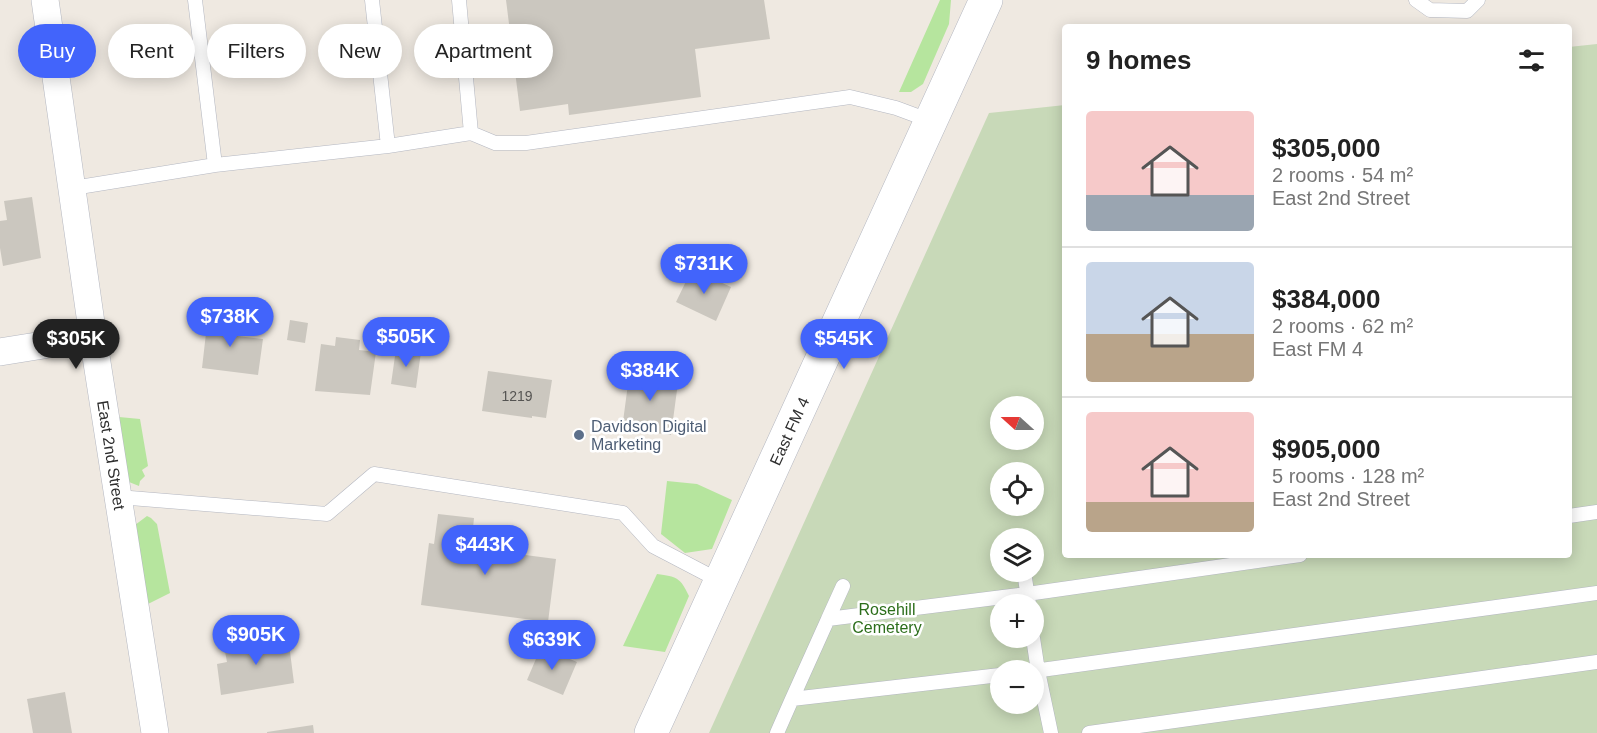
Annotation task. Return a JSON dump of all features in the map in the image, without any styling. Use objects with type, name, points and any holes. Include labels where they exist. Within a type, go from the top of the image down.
[{"type":"main road","name":"East FM 4","points":[[651,733],[986,0]]},
{"type":"street","name":"East 2nd Street","points":[[45,0],[93,337],[155,733]]},
{"type":"street","points":[[0,352],[93,337]]},
{"type":"lane","points":[[195,0],[215,165]]},
{"type":"lane","points":[[372,0],[388,146]]},
{"type":"lane","points":[[459,0],[471,133]]},
{"type":"lane","points":[[1416,0],[1430,10],[1467,11],[1478,0]]},
{"type":"lane","points":[[73,188],[215,165],[388,146],[471,133],[495,143],[526,143],[850,98],[896,108],[931,122]]},
{"type":"lane","points":[[118,497],[327,514],[374,474],[623,513],[653,546],[720,581]]},
{"type":"lane","points":[[1572,516],[1597,512]]},
{"type":"lane","points":[[1044,596],[1281,558]]},
{"type":"lane","points":[[777,733],[843,586]]},
{"type":"lane","points":[[1044,670],[1597,593]]},
{"type":"lane","points":[[828,619],[990,603]]},
{"type":"lane","points":[[1089,733],[1597,662]]},
{"type":"lane","points":[[792,699],[990,676]]},
{"type":"lane","points":[[1044,704],[1051,733]]},
{"type":"green space","points":[[940,0],[951,0],[949,24],[923,84],[911,92],[899,92]]},
{"type":"green space","name":"Rosehill Cemetery","points":[[1597,44],[1597,733],[709,733],[989,113],[1062,105],[1062,558],[1572,558],[1572,47]]},
{"type":"green space","points":[[119,417],[140,419],[148,466],[142,470],[145,476],[139,486],[129,482]]},
{"type":"green space","points":[[667,481],[697,484],[732,500],[712,549],[685,553],[661,534]]},
{"type":"green space","points":[[147,516],[157,524],[170,593],[148,604],[135,525]]},
{"type":"green space","points":[[657,574],[677,579],[689,596],[665,652],[623,646]]},
{"type":"building","points":[[506,0],[764,0],[770,39],[695,49],[701,97],[569,115],[568,104],[520,111],[516,78],[553,78],[553,24],[509,24]]},
{"type":"building","points":[[32,197],[41,258],[3,266],[0,221],[7,220],[4,201]]},
{"type":"building","points":[[692,269],[731,287],[716,321],[676,302]]},
{"type":"building","points":[[208,316],[239,320],[237,336],[263,339],[258,375],[202,368]]},
{"type":"building","points":[[290,320],[308,323],[305,343],[287,340]]},
{"type":"building","points":[[336,337],[360,340],[359,350],[376,352],[370,395],[315,391],[321,344],[335,346]]},
{"type":"building","points":[[396,349],[421,352],[416,388],[391,384]]},
{"type":"building","points":[[630,369],[679,375],[671,435],[622,429]]},
{"type":"building","points":[[488,371],[552,380],[546,418],[482,411]]},
{"type":"building","points":[[438,514],[474,518],[471,548],[556,559],[548,622],[421,605],[429,543],[434,544]]},
{"type":"building","points":[[288,636],[294,683],[221,695],[217,664],[227,662],[224,646]]},
{"type":"building","points":[[541,647],[577,662],[563,695],[527,680]]},
{"type":"building","points":[[65,692],[72,733],[33,733],[27,699]]},
{"type":"building","points":[[313,725],[314,733],[267,733],[267,732]]},
{"type":"place","name":"Davidson Digital Marketing","points":[[579,435]]}]
